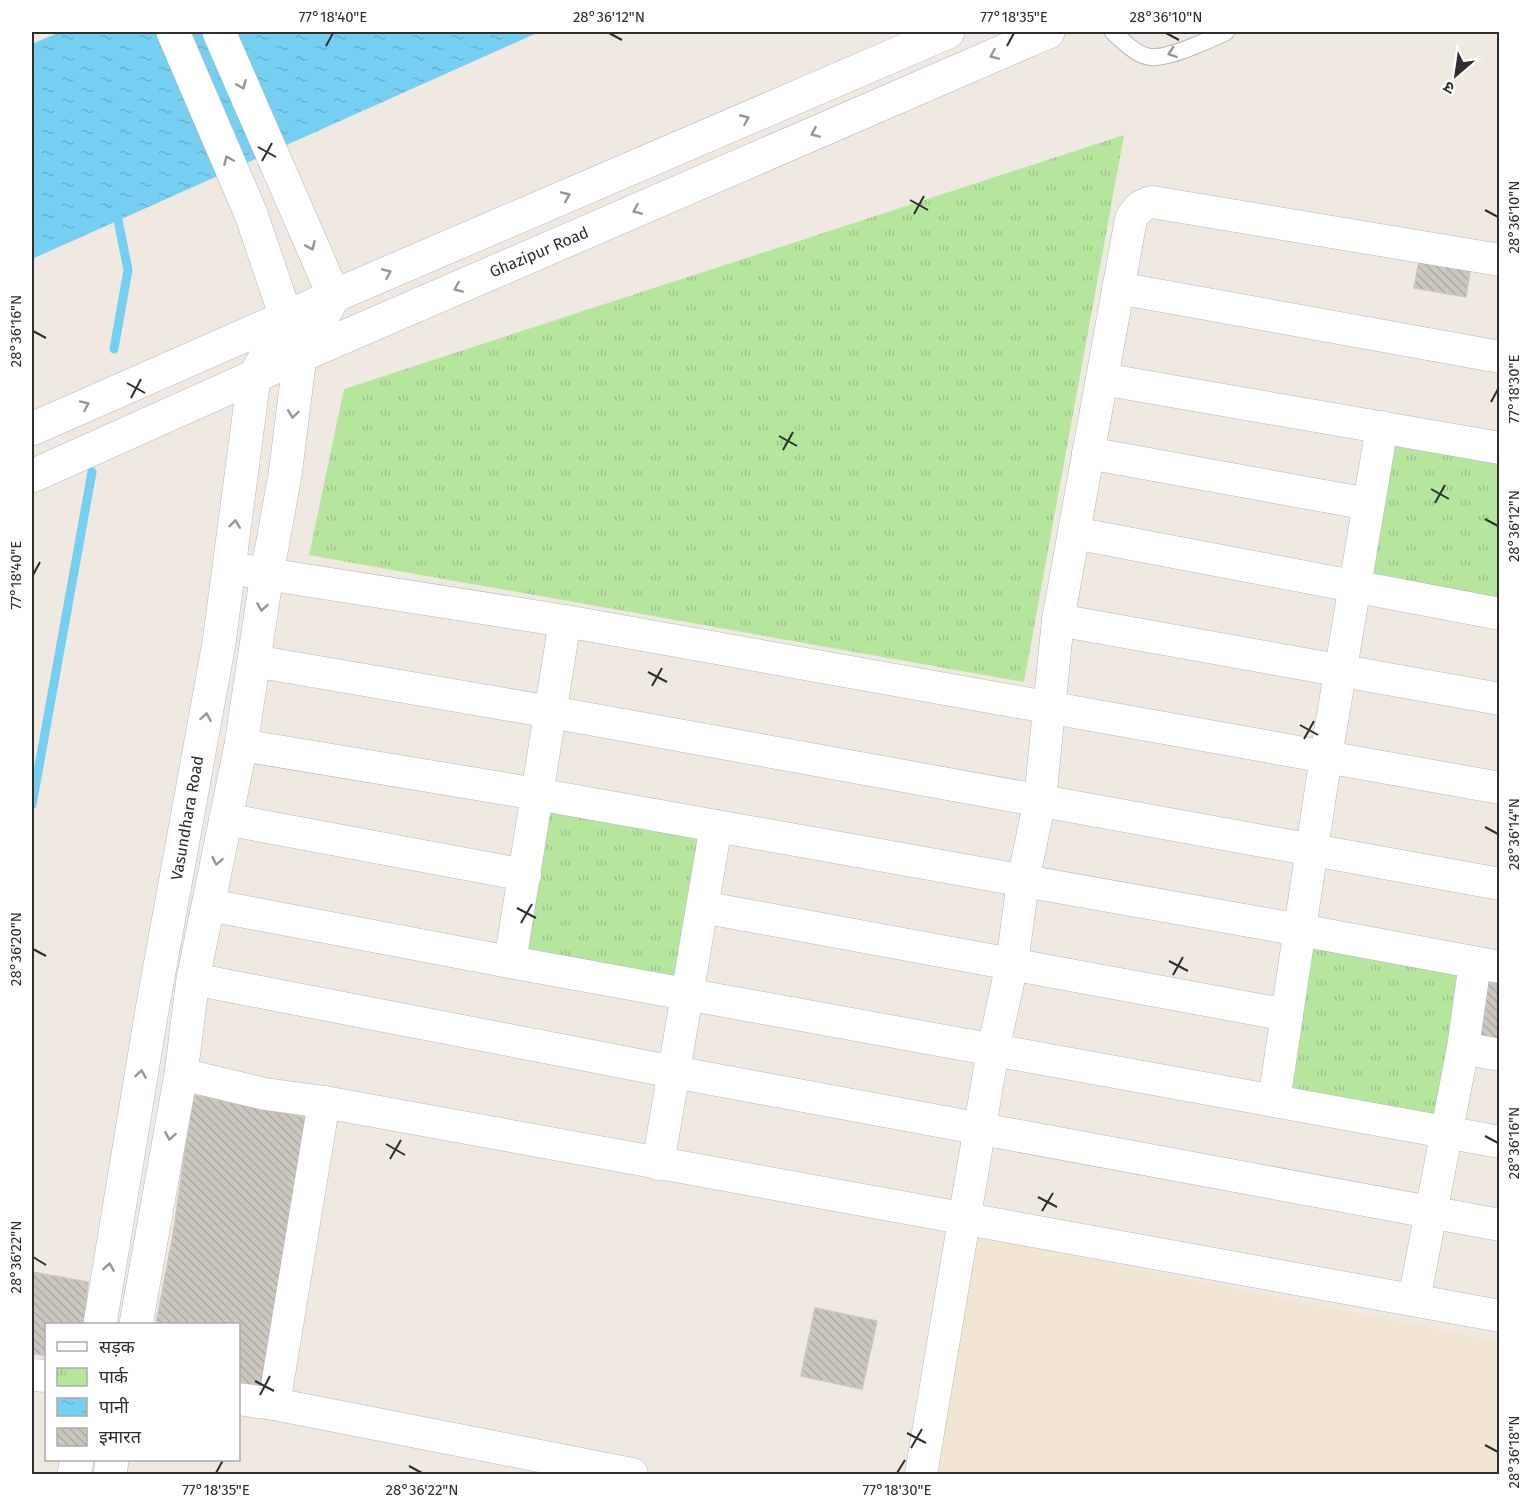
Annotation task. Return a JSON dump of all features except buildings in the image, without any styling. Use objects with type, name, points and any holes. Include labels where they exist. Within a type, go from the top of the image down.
[{"type":"street","points":[[173,32],[251,214],[286,317]]},
{"type":"street","points":[[219,32],[334,296]]},
{"type":"street","points":[[32,429],[334,296],[948,32]]},
{"type":"street","name":"Ghazipur Road","points":[[32,476],[300,356],[1048,32]]},
{"type":"street","points":[[921,1474],[993,1050],[1012,964],[1023,881],[1040,800],[1058,620],[1131,219],[1143,204],[1152,202],[1500,260]]},
{"type":"street","points":[[1118,288],[1500,357]]},
{"type":"street","points":[[136,1323],[181,1074],[193,979],[241,745],[267,573],[285,475],[300,356],[334,296]]},
{"type":"street","name":"Vasundhara Road","points":[[99,1323],[152,1010],[219,643],[254,378],[286,317]]},
{"type":"street","points":[[1101,379],[1500,448]]},
{"type":"street","points":[[1274,1101],[1326,756],[1382,427]]},
{"type":"street","points":[[1088,453],[1368,504]]},
{"type":"street","points":[[1074,533],[1500,614]]},
{"type":"street","points":[[229,568],[565,621],[1500,788]]},
{"type":"street","points":[[1058,620],[1500,699]]},
{"type":"street","points":[[510,962],[565,621]]},
{"type":"street","points":[[254,661],[550,712],[1500,884]]},
{"type":"street","points":[[241,745],[537,794],[1487,965],[1463,1048],[1414,1300]]},
{"type":"street","points":[[225,819],[525,874]]},
{"type":"street","points":[[658,1164],[716,826]]},
{"type":"street","points":[[209,905],[1500,1142]]},
{"type":"street","points":[[702,907],[1287,1015]]},
{"type":"street","points":[[193,979],[674,1072],[1500,1225]]},
{"type":"street","points":[[1463,1048],[1500,1055]]},
{"type":"street","points":[[181,1074],[265,1094],[324,1102],[1500,1316]]},
{"type":"street","points":[[274,1404],[324,1102]]},
{"type":"street","points":[[240,1399],[274,1404],[612,1473]]},
{"type":"lane","points":[[1113,32],[1127,45],[1149,58],[1166,56],[1226,32]]},
{"type":"shaded area","points":[[976,1236],[1499,1342],[1499,1474],[928,1474]]},
{"type":"green space","points":[[1124,135],[1024,682],[309,555],[344,389]]},
{"type":"green space","points":[[1386,432],[1499,454],[1499,609],[1360,584]]},
{"type":"green space","points":[[540,801],[711,834],[683,983],[514,952]]},
{"type":"green space","points":[[1302,944],[1473,976],[1445,1126],[1276,1095]]},
{"type":"water","points":[[60,32],[539,32],[32,259],[32,44]]},
{"type":"waterway","points":[[114,349],[128,270],[116,210]]},
{"type":"waterway","points":[[32,805],[92,472]]}]
